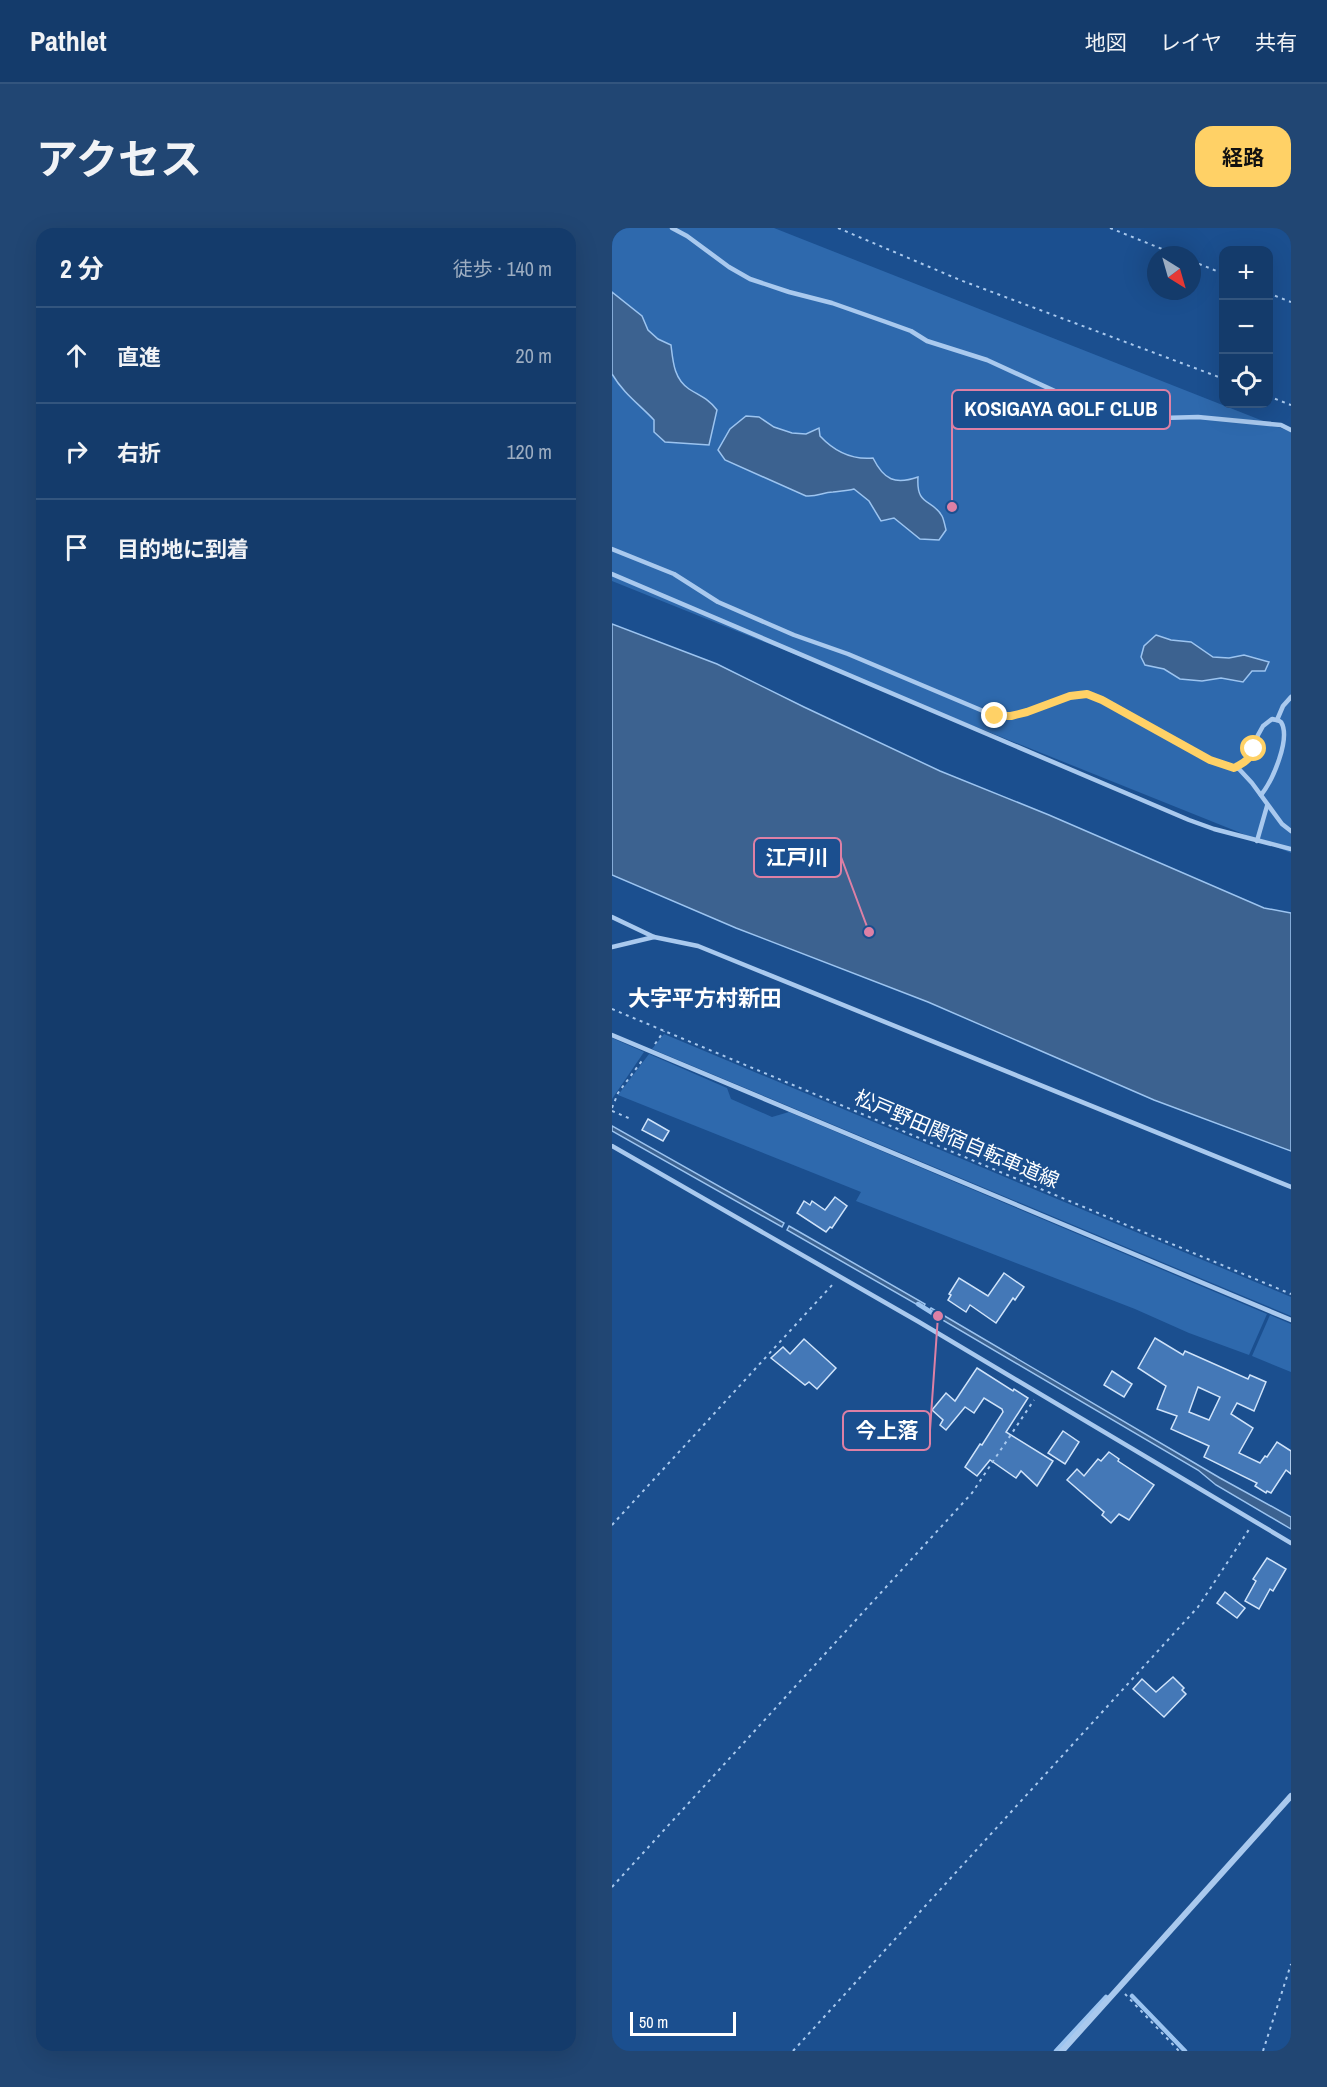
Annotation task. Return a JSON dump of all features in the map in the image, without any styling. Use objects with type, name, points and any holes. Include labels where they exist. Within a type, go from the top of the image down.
[{"type":"street","points":[[1062,2051],[1291,1796]]},
{"type":"lane","points":[[672,228],[750,279],[832,303],[911,331],[927,341],[987,360],[1081,403],[1126,419],[1198,417],[1281,425],[1291,430]]},
{"type":"lane","points":[[612,549],[674,574],[718,602],[783,631],[848,654],[995,716],[1011,716],[1070,696],[1087,694],[1102,700],[1210,760],[1239,769],[1281,824],[1291,831]]},
{"type":"lane","points":[[612,574],[1189,820],[1291,849]]},
{"type":"lane","points":[[1277,720],[1283,706],[1291,697]]},
{"type":"lane","points":[[1234,768],[1251,757],[1263,726],[1272,719],[1281,722],[1289,732],[1289,751],[1274,779],[1261,795]]},
{"type":"lane","points":[[1257,841],[1268,806]]},
{"type":"lane","points":[[612,917],[654,937],[698,946],[1291,1187]]},
{"type":"lane","points":[[612,947],[654,937]]},
{"type":"lane","points":[[612,1035],[1291,1320]]},
{"type":"lane","points":[[612,1146],[1039,1392],[1291,1543]]},
{"type":"path","points":[[838,228],[960,280],[1219,377]]},
{"type":"path","points":[[1110,228],[1155,246]]},
{"type":"path","points":[[1201,265],[1219,272]]},
{"type":"path","points":[[1273,295],[1291,302]]},
{"type":"path","points":[[1273,398],[1291,405]]},
{"type":"path","name":"松戸野田関宿自転車道線","points":[[612,1010],[1291,1294]]},
{"type":"path","points":[[631,1119],[612,1109],[618,1092],[664,1031]]},
{"type":"path","points":[[612,1526],[839,1277]]},
{"type":"path","points":[[612,1887],[972,1493],[1039,1392]]},
{"type":"path","points":[[793,2051],[1198,1608],[1255,1521]]},
{"type":"path","points":[[1263,2051],[1291,1964]]},
{"type":"path","points":[[1120,1989],[1179,2051]]},
{"type":"shaded area","points":[[612,228],[774,228],[1219,404],[1219,408],[1230,408],[1291,432],[1291,853],[612,581]]},
{"type":"shaded area","points":[[612,292],[642,316],[648,330],[658,339],[671,345],[675,370],[680,380],[689,389],[708,400],[717,410],[709,445],[665,442],[654,432],[654,420],[616,381],[612,374]]},
{"type":"shaded area","points":[[746,416],[759,417],[774,427],[792,433],[806,434],[819,428],[820,436],[831,446],[858,458],[873,458],[881,471],[891,479],[903,480],[918,477],[918,487],[922,498],[938,510],[946,530],[939,540],[920,539],[894,518],[881,521],[869,501],[854,489],[806,496],[725,460],[718,450],[730,429]]},
{"type":"shaded area","points":[[612,624],[717,664],[940,771],[1049,815],[1264,908],[1291,913],[1291,1151],[1154,1100],[928,1002],[736,928],[612,875]]},
{"type":"shaded area","points":[[1156,635],[1171,640],[1191,642],[1213,657],[1229,658],[1244,655],[1269,662],[1265,671],[1252,671],[1243,682],[1221,678],[1202,681],[1180,679],[1164,669],[1145,665],[1141,657],[1144,646]]},
{"type":"shaded area","points":[[664,1034],[1291,1297],[1291,1316],[652,1049]]},
{"type":"shaded area","points":[[612,1038],[644,1052],[612,1099]]},
{"type":"shaded area","points":[[649,1054],[727,1088],[731,1099],[772,1117],[789,1112],[1267,1314],[1249,1355],[856,1201],[861,1192],[618,1095]]},
{"type":"shaded area","points":[[612,1126],[784,1223],[782,1227],[612,1131]]},
{"type":"shaded area","points":[[789,1226],[925,1304],[923,1308],[787,1230]]},
{"type":"shaded area","points":[[931,1308],[1220,1478],[1291,1517],[1291,1529],[1216,1485],[1198,1470],[929,1312]]},
{"type":"shaded area","points":[[1270,1315],[1291,1324],[1291,1372],[1252,1356]]},
{"type":"building","points":[[648,1119],[669,1131],[663,1141],[642,1130]]},
{"type":"building","points":[[835,1197],[847,1206],[832,1228],[830,1227],[826,1232],[797,1213],[804,1201],[810,1205],[812,1201],[825,1210]]},
{"type":"building","points":[[1004,1273],[1024,1287],[1015,1300],[1013,1298],[996,1323],[970,1305],[966,1312],[948,1300],[959,1278],[988,1296]]},
{"type":"building","points":[[1155,1338],[1183,1355],[1185,1351],[1248,1379],[1250,1375],[1266,1382],[1254,1411],[1237,1403],[1231,1414],[1253,1428],[1239,1453],[1260,1463],[1277,1442],[1291,1451],[1291,1474],[1286,1470],[1271,1493],[1267,1491],[1266,1493],[1255,1486],[1257,1483],[1204,1457],[1209,1446],[1171,1429],[1177,1416],[1157,1409],[1166,1386],[1138,1368]],"holes":[[[1198,1387],[1220,1397],[1209,1420],[1189,1412]]]},
{"type":"building","points":[[804,1339],[836,1368],[817,1389],[809,1382],[805,1385],[771,1358],[783,1347],[790,1354]]},
{"type":"building","points":[[977,1368],[1028,1398],[1006,1432],[1053,1461],[1037,1486],[1021,1471],[1016,1478],[990,1460],[977,1476],[965,1467],[980,1444],[982,1445],[1003,1412],[1002,1409],[984,1398],[974,1413],[965,1407],[946,1430],[940,1425],[943,1420],[932,1410],[946,1393],[955,1401]]},
{"type":"building","points":[[1112,1371],[1132,1384],[1124,1397],[1104,1385]]},
{"type":"building","points":[[1063,1431],[1079,1442],[1065,1464],[1048,1453]]},
{"type":"building","points":[[1109,1452],[1119,1459],[1118,1461],[1154,1485],[1129,1520],[1119,1514],[1111,1523],[1102,1515],[1104,1512],[1067,1480],[1077,1469],[1084,1476],[1098,1459],[1101,1461]]},
{"type":"building","points":[[1267,1558],[1286,1569],[1273,1591],[1270,1589],[1259,1609],[1245,1601],[1256,1581],[1253,1579]]},
{"type":"building","points":[[1225,1592],[1245,1608],[1237,1618],[1217,1603]]},
{"type":"building","points":[[1173,1677],[1184,1688],[1182,1690],[1186,1694],[1164,1717],[1133,1689],[1142,1679],[1156,1692]]},
{"type":"waterway","points":[[918,1304],[934,1314]]},
{"type":"waterway","points":[[1132,1996],[1185,2051]]},
{"type":"waterway","points":[[1056,2051],[1106,1997]]},
{"type":"place","name":"KOSIGAYA GOLF CLUB","points":[[952,507]]},
{"type":"place","name":"江戸川","points":[[869,932]]},
{"type":"place","name":"今上落","points":[[938,1316]]},
{"type":"district","name":"大字平方村新田","points":[[705,998]]},
{"type":"route","points":[[995,716],[1011,716],[1070,696],[1087,694],[1225,766],[1234,768],[1241,764],[1251,757],[1254,749]]}]
